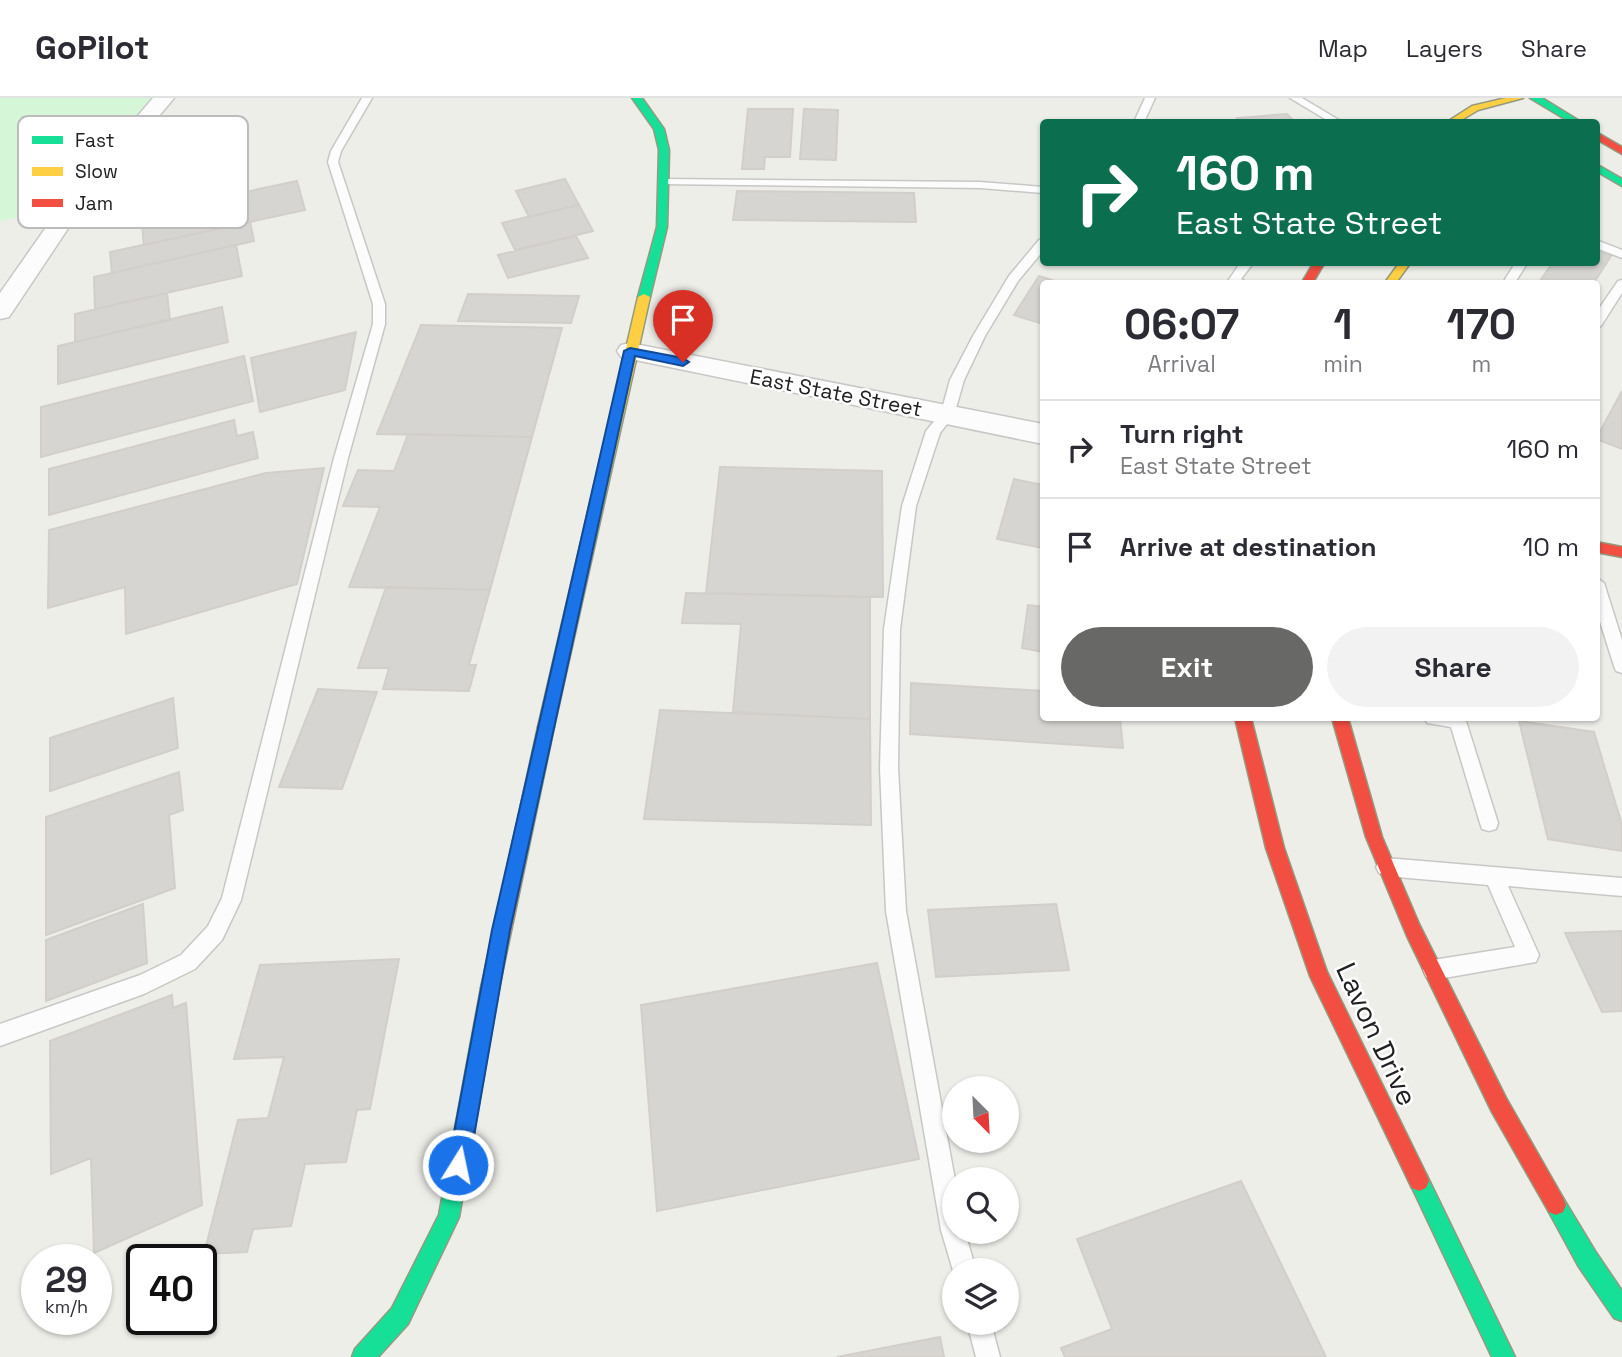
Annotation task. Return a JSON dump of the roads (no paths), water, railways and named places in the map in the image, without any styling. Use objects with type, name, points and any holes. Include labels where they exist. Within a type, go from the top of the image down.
[{"type":"street","points":[[149,116],[164,98]]},
{"type":"street","points":[[363,1357],[400,1316],[449,1217],[501,930],[630,351],[662,227],[664,150],[659,129],[637,98]]},
{"type":"street","points":[[1485,100],[1510,116]]},
{"type":"street","points":[[1455,119],[1485,100],[1528,101],[1569,119]]},
{"type":"street","points":[[1600,137],[1622,151]]},
{"type":"street","points":[[1600,169],[1622,183]]},
{"type":"street","points":[[1600,183],[1622,191]]},
{"type":"street","points":[[0,311],[57,228]]},
{"type":"street","points":[[1392,280],[1403,266]]},
{"type":"street","name":"East State Street","points":[[630,351],[1040,433]]},
{"type":"street","points":[[1600,548],[1622,552]]},
{"type":"street","name":"Lavon Drive","points":[[1244,721],[1275,848],[1319,976],[1504,1357]]},
{"type":"street","points":[[1341,721],[1374,837],[1433,970],[1499,1105],[1587,1259],[1622,1310]]},
{"type":"lane","points":[[0,1035],[144,984],[188,962],[215,933],[231,900],[341,458],[379,324],[379,304],[333,162],[336,151],[367,98]]},
{"type":"lane","points":[[1140,119],[1150,98]]},
{"type":"lane","points":[[1295,98],[1333,119]]},
{"type":"lane","points":[[664,182],[980,185],[1040,190]]},
{"type":"lane","points":[[1600,246],[1622,254]]},
{"type":"lane","points":[[961,1258],[953,1230],[896,911],[889,768],[892,629],[909,506],[933,431],[947,415],[957,380],[979,336],[1013,279],[1040,247]]},
{"type":"lane","points":[[1600,317],[1622,284]]},
{"type":"lane","points":[[1600,596],[1622,666]]},
{"type":"lane","points":[[1458,721],[1489,823]]},
{"type":"lane","points":[[1386,867],[1622,887]]},
{"type":"lane","points":[[1433,970],[1529,955],[1493,875]]},
{"type":"lane","points":[[982,1335],[988,1357]]}]
